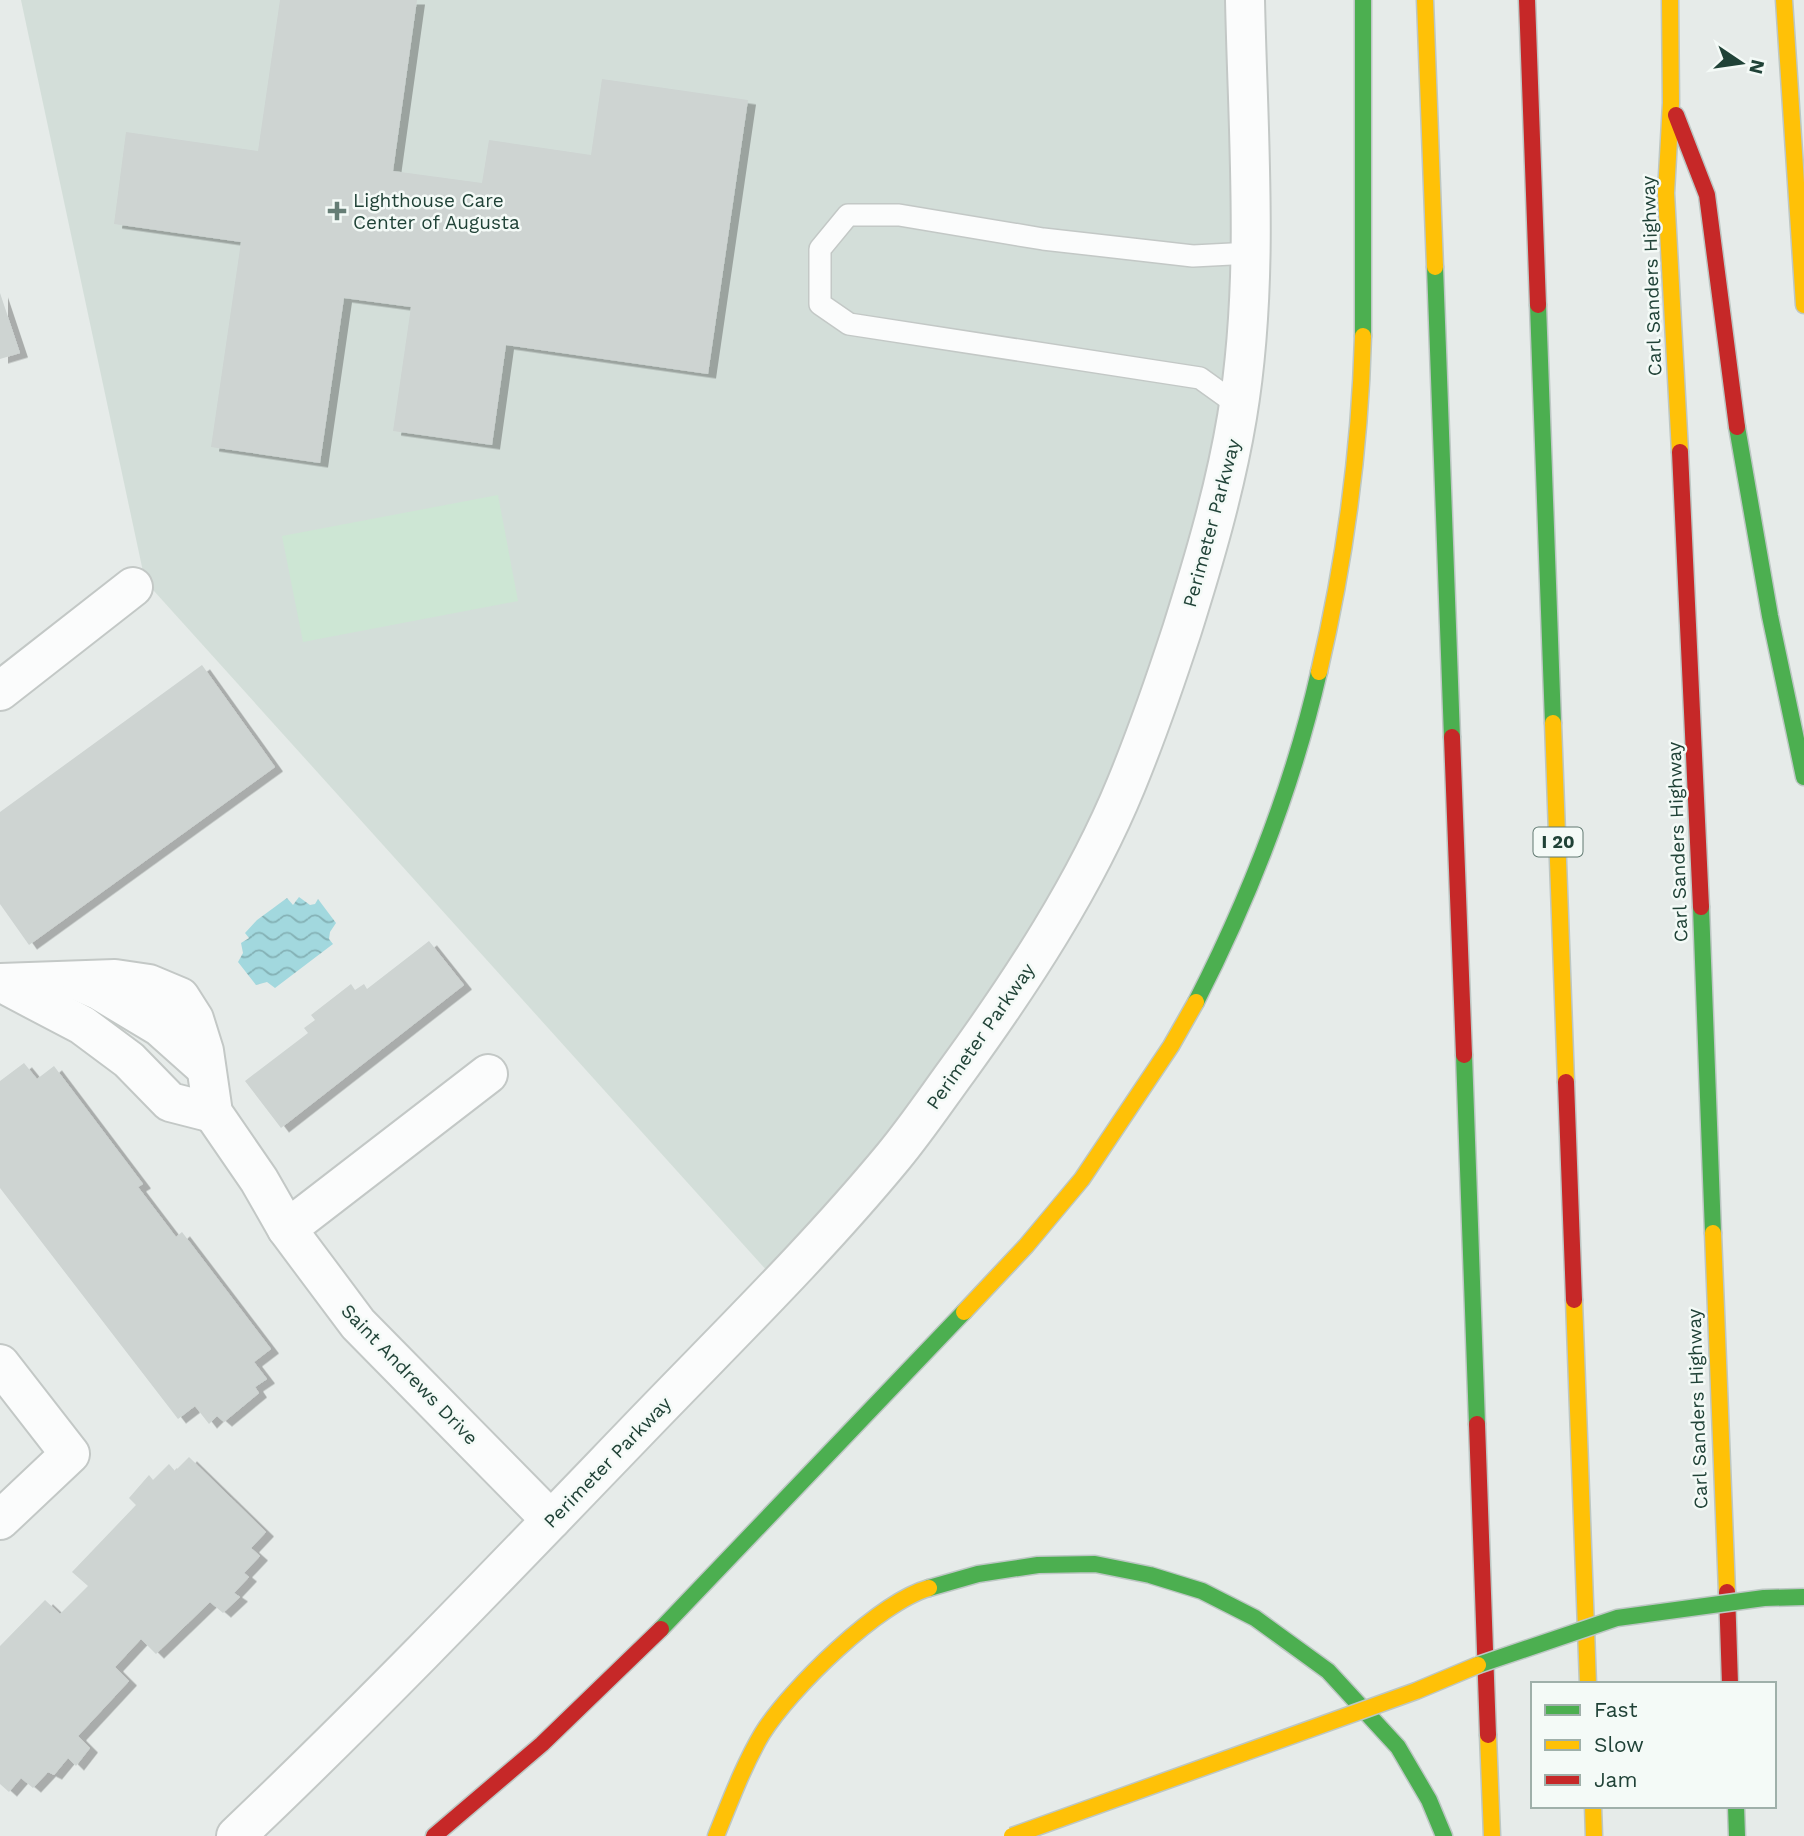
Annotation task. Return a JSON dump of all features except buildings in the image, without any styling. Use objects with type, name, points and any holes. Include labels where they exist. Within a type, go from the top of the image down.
[{"type":"highway","points":[[434,1836],[542,1746],[664,1628],[1022,1251],[1081,1180],[1183,1027],[1230,931],[1272,827],[1301,739],[1325,648],[1342,558],[1354,471],[1359,407],[1363,266],[1363,0]]},
{"type":"highway","points":[[1425,0],[1492,1836]]},
{"type":"highway","name":"I 20","points":[[1527,0],[1588,1682]]},
{"type":"highway","name":"Carl Sanders Highway","points":[[1670,0],[1671,103],[1666,193],[1696,766],[1730,1682]]},
{"type":"highway","points":[[1784,0],[1804,305]]},
{"type":"highway","points":[[1671,103],[1707,195],[1738,431],[1770,616],[1804,778]]},
{"type":"highway","points":[[716,1836],[736,1787],[764,1733],[789,1700],[826,1660],[867,1623],[918,1591],[978,1574],[1038,1564],[1095,1564],[1150,1575],[1202,1591],[1255,1618],[1328,1671],[1398,1747],[1429,1800],[1444,1836]]},
{"type":"highway","points":[[1012,1836],[1416,1691],[1492,1659],[1617,1618],[1764,1598],[1804,1597]]},
{"type":"highway","points":[[1592,1808],[1594,1836]]},
{"type":"highway","points":[[1736,1808],[1737,1836]]},
{"type":"street","name":"Perimeter Parkway","points":[[236,1836],[303,1772],[551,1520],[814,1247],[895,1155],[999,1013],[1043,944],[1082,874],[1125,788],[1159,699],[1217,512],[1239,406],[1247,350],[1251,253],[1245,0]]},
{"type":"street","points":[[0,691],[133,587]]},
{"type":"street","name":"Saint Andrews Drive","points":[[1,983],[115,979],[132,995],[149,984],[180,997],[194,1019],[214,1113],[259,1180],[288,1230],[358,1324],[551,1520]]},
{"type":"street","name":"Saint Andrews Drive","points":[[1,983],[82,1025],[129,1060],[170,1102],[214,1113]]},
{"type":"street","points":[[97,1037],[132,995]]},
{"type":"street","points":[[288,1230],[488,1074]]},
{"type":"street","points":[[0,1364],[70,1454],[0,1520]]},
{"type":"lane","points":[[1239,406],[1200,378],[849,324],[820,304],[820,249],[848,215],[899,215],[1043,239],[1193,256],[1251,253]]},
{"type":"shaded area","points":[[21,0],[1243,0],[1251,253],[1217,512],[1082,874],[778,1283],[145,581]]},
{"type":"green space","points":[[498,495],[518,601],[303,642],[282,536]]},
{"type":"water","points":[[299,897],[310,905],[315,904],[318,899],[336,923],[329,939],[333,944],[275,988],[267,982],[256,985],[238,962],[243,953],[241,943],[249,938],[245,933],[257,920],[287,898],[293,905]]},
{"type":"traffic: fast","points":[[1363,0],[1363,336]]},
{"type":"traffic: fast","points":[[1435,267],[1452,737]]},
{"type":"traffic: fast","points":[[1538,305],[1553,723]]},
{"type":"traffic: fast","points":[[1737,427],[1770,616],[1804,777]]},
{"type":"traffic: fast","points":[[1196,1002],[1234,923],[1268,841],[1296,757],[1319,672]]},
{"type":"traffic: fast","points":[[1701,907],[1713,1233]]},
{"type":"traffic: fast","points":[[1464,1055],[1477,1424]]},
{"type":"traffic: fast","points":[[661,1629],[964,1312]]},
{"type":"traffic: fast","points":[[929,1588],[978,1574],[1038,1565],[1095,1564],[1150,1575],[1202,1591],[1255,1618],[1328,1671],[1398,1747],[1429,1800],[1444,1836]]},
{"type":"traffic: fast","points":[[1478,1665],[1617,1618],[1764,1598],[1804,1597]]},
{"type":"traffic: fast","points":[[1736,1808],[1737,1836]]},
{"type":"traffic: slow","points":[[1425,0],[1435,267]]},
{"type":"traffic: slow","points":[[1670,0],[1671,103],[1666,193],[1680,452]]},
{"type":"traffic: slow","points":[[1784,0],[1804,305]]},
{"type":"traffic: slow","points":[[1319,672],[1350,505],[1359,421],[1363,336]]},
{"type":"traffic: slow","points":[[1553,723],[1566,1082]]},
{"type":"traffic: slow","points":[[964,1312],[1026,1246],[1082,1179],[1171,1046],[1196,1002]]},
{"type":"traffic: slow","points":[[1713,1233],[1727,1592]]},
{"type":"traffic: slow","points":[[1574,1300],[1588,1682]]},
{"type":"traffic: slow","points":[[716,1836],[755,1746],[775,1715],[793,1694],[837,1649],[862,1628],[909,1596],[929,1588]]},
{"type":"traffic: slow","points":[[1012,1836],[1416,1691],[1478,1665]]},
{"type":"traffic: slow","points":[[1488,1735],[1492,1836]]},
{"type":"traffic: slow","points":[[1593,1808],[1594,1836]]},
{"type":"traffic: jam","points":[[1527,0],[1538,305]]},
{"type":"traffic: jam","points":[[1676,115],[1707,195],[1737,427]]},
{"type":"traffic: jam","points":[[1680,452],[1701,907]]},
{"type":"traffic: jam","points":[[1452,737],[1464,1055]]},
{"type":"traffic: jam","points":[[1566,1082],[1574,1300]]},
{"type":"traffic: jam","points":[[1477,1424],[1488,1735]]},
{"type":"traffic: jam","points":[[1727,1592],[1730,1682]]},
{"type":"traffic: jam","points":[[434,1836],[542,1744],[661,1629]]},
{"type":"place","name":"Lighthouse Care Center of Augusta","points":[[337,211]]}]
